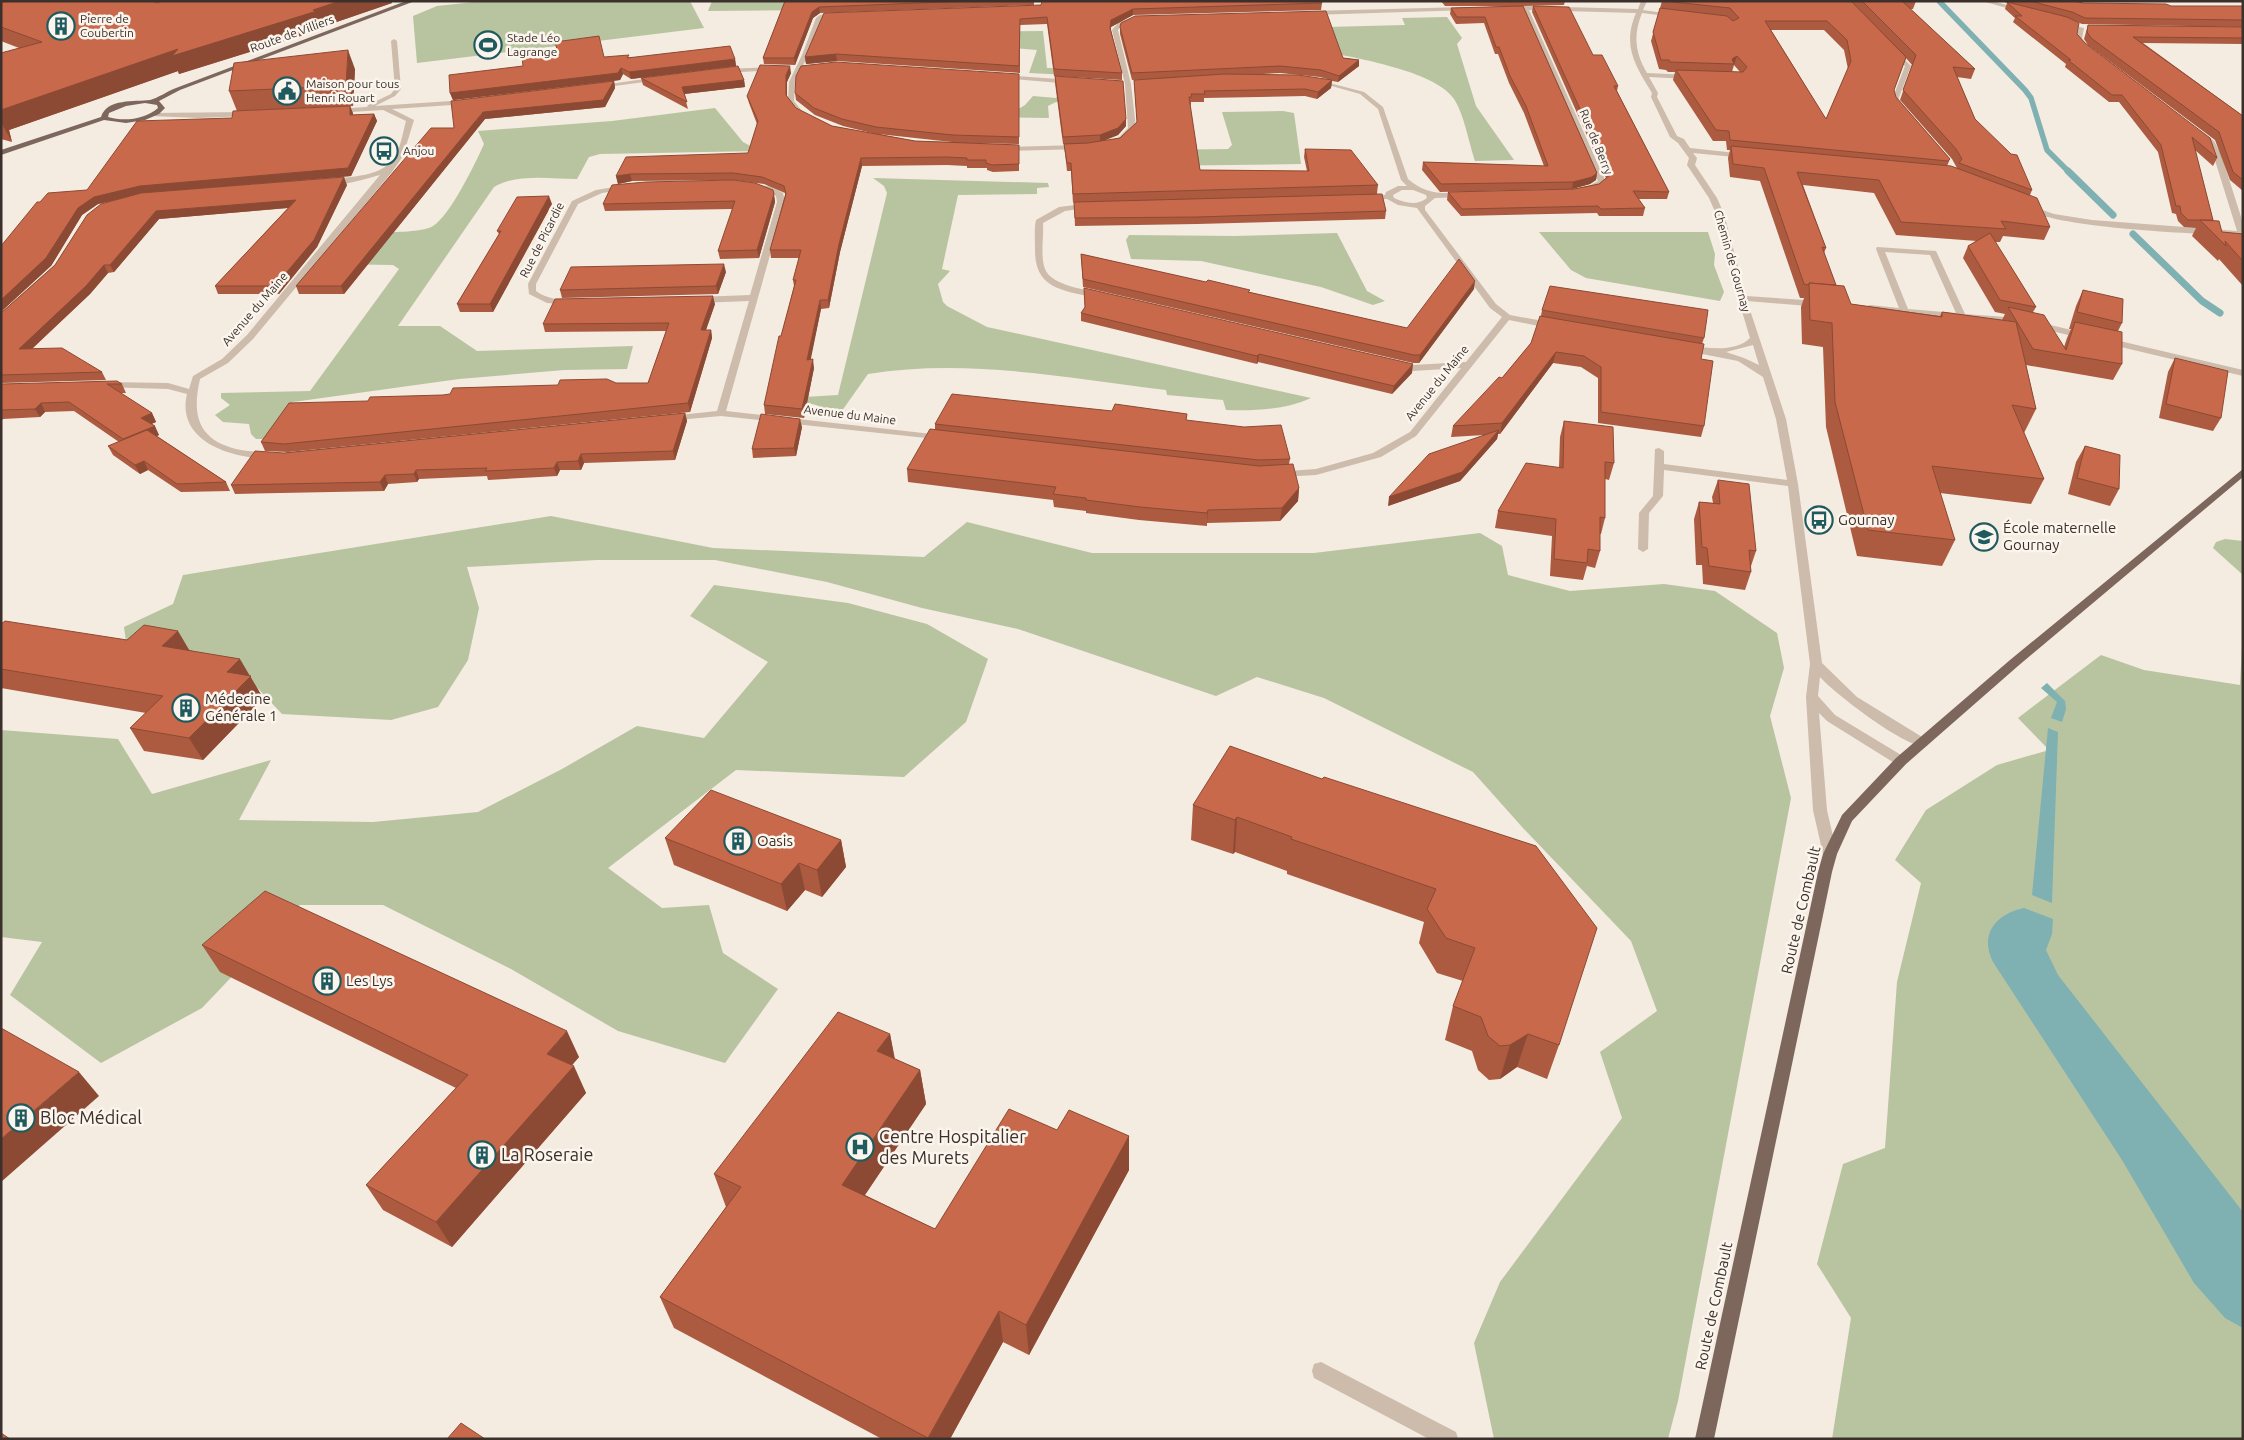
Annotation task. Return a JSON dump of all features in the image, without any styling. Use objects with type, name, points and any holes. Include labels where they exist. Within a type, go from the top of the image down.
[{"type":"main road","name":"Route de Villiers","points":[[104,118],[106,112],[118,106],[153,101],[187,86],[412,1]]},
{"type":"main road","points":[[153,101],[162,105],[159,111],[153,115]]},
{"type":"main road","name":"Route de Villiers","points":[[1,153],[104,118],[123,121],[153,115]]},
{"type":"main road","name":"Route de Combault","points":[[1704,1439],[1830,854],[1847,818],[1901,761],[2014,663],[2243,472]]},
{"type":"street","name":"Chemin de Gournay","points":[[1644,1],[1630,41],[1640,71],[1645,76],[1674,136],[1693,158],[1691,165],[1713,198],[1720,214],[1742,298],[1782,419],[1793,484],[1816,664],[1812,697],[1820,810],[1830,854]]},
{"type":"street","points":[[1985,1],[2030,12]]},
{"type":"street","points":[[1500,8],[1639,11],[1678,16]]},
{"type":"street","name":"Rue de Berry","points":[[1525,8],[1602,182],[1594,188],[1582,192]]},
{"type":"street","points":[[1302,13],[1475,9]]},
{"type":"street","points":[[817,122],[800,112],[791,101],[790,89],[818,19],[831,14],[851,13]]},
{"type":"street","points":[[1110,144],[1125,136],[1132,128],[1131,84],[1115,30],[1121,23],[1143,18]]},
{"type":"street","points":[[2080,26],[2079,39],[2092,52]]},
{"type":"street","points":[[362,110],[397,92],[399,85],[394,41]]},
{"type":"street","points":[[1885,43],[1908,66],[1896,100],[1907,118]]},
{"type":"street","points":[[718,72],[769,67],[806,68]]},
{"type":"street","points":[[996,76],[1084,82]]},
{"type":"street","points":[[1645,76],[1701,77]]},
{"type":"street","points":[[593,87],[670,78]]},
{"type":"street","points":[[1306,79],[1336,84],[1362,93],[1381,108],[1405,180],[1414,188]]},
{"type":"street","points":[[1119,83],[1131,84]]},
{"type":"street","points":[[326,111],[386,109],[478,101]]},
{"type":"street","points":[[386,109],[410,120],[430,106]]},
{"type":"street","points":[[153,115],[257,114]]},
{"type":"street","name":"Avenue du Maine","points":[[190,392],[196,378],[225,361],[250,337],[373,190],[401,153],[410,120]]},
{"type":"street","points":[[2021,204],[2052,216],[2092,222],[2242,235],[2213,146],[2192,126]]},
{"type":"street","points":[[996,149],[1088,147]]},
{"type":"street","points":[[1688,150],[1754,156]]},
{"type":"street","points":[[322,183],[346,181],[389,170]]},
{"type":"street","points":[[346,181],[373,190]]},
{"type":"street","points":[[721,413],[752,298],[781,202],[780,196],[767,188],[748,185]]},
{"type":"street","name":"Rue de Picardie","points":[[579,302],[560,303],[539,298],[532,292],[532,284],[575,204],[584,196],[632,187]]},
{"type":"street","points":[[1389,197],[1389,194],[1395,189],[1414,188],[1425,191],[1431,196],[1471,195]]},
{"type":"street","points":[[1357,199],[1389,197],[1401,204],[1421,205],[1430,201],[1431,196]]},
{"type":"street","points":[[1102,204],[1061,209],[1048,214],[1039,222],[1041,271],[1046,278],[1056,284],[1111,298]]},
{"type":"street","points":[[1421,205],[1422,210],[1493,306],[1507,317],[1567,329]]},
{"type":"street","points":[[1904,310],[1880,249],[1933,253],[1962,315]]},
{"type":"street","points":[[685,300],[752,298]]},
{"type":"street","points":[[1742,298],[1830,304]]},
{"type":"street","points":[[1858,307],[2020,321],[2243,373]]},
{"type":"street","name":"Avenue du Maine","points":[[1268,474],[1316,472],[1376,455],[1413,434],[1507,317]]},
{"type":"street","points":[[1712,352],[1748,345],[1755,338]]},
{"type":"street","points":[[1676,346],[1712,352],[1748,362],[1759,367],[1769,378]]},
{"type":"street","points":[[1387,362],[1412,368],[1468,365]]},
{"type":"street","points":[[96,386],[150,384],[168,386],[190,392],[190,416],[195,428],[203,438],[223,449],[252,456],[279,457]]},
{"type":"street","name":"Avenue du Maine","points":[[662,420],[721,413],[954,440]]},
{"type":"street","points":[[1643,549],[1644,513],[1658,496],[1659,451]]},
{"type":"street","points":[[1658,466],[1793,484]]},
{"type":"street","points":[[1816,664],[1833,686],[1856,705],[1923,743]]},
{"type":"street","points":[[1812,697],[1831,718],[1901,761]]},
{"type":"street","points":[[1321,1371],[1449,1439]]},
{"type":"green space","name":"Stade Léo Lagrange","points":[[483,1],[690,1],[704,28],[417,63],[413,16],[437,6]]},
{"type":"green space","points":[[712,1],[821,1],[818,10],[708,11]]},
{"type":"green space","points":[[1447,17],[1462,38],[1457,44],[1476,106],[1514,160],[1475,161],[1461,112],[1454,99],[1445,90],[1433,82],[1400,69],[1337,54],[1327,27],[1405,25],[1402,18]]},
{"type":"green space","points":[[1043,31],[1047,68],[1101,69],[1088,76],[1029,73],[1037,50],[933,41],[969,32]]},
{"type":"green space","points":[[1061,91],[1096,102],[1056,102],[1048,106],[1049,118],[971,117],[1003,108],[1020,108],[1033,96],[1056,98]]},
{"type":"green space","points":[[715,108],[743,142],[760,151],[600,154],[589,157],[577,179],[523,178],[494,187],[398,326],[440,326],[477,351],[633,346],[627,369],[564,370],[459,379],[293,402],[266,439],[256,439],[251,434],[249,424],[223,422],[215,415],[230,405],[221,398],[221,393],[310,391],[399,269],[393,265],[330,264],[356,232],[396,232],[427,229],[440,220],[462,188],[484,144],[478,131],[612,121]]},
{"type":"green space","points":[[1283,111],[1294,113],[1301,164],[1148,166],[1156,150],[1228,149],[1232,145],[1222,112]]},
{"type":"green space","points":[[873,178],[1048,183],[1049,187],[1037,188],[1037,194],[958,195],[942,269],[950,271],[938,284],[943,302],[947,306],[987,327],[1311,398],[1291,405],[1269,409],[1226,410],[1223,400],[1167,395],[1166,390],[1017,371],[942,368],[868,374],[839,415],[816,405],[788,398],[838,395],[887,193],[884,186]]},
{"type":"green space","points":[[1539,232],[1708,232],[1715,254],[1714,265],[1724,292],[1720,301],[1586,278],[1571,270]]},
{"type":"green space","points":[[1337,233],[1367,291],[1385,301],[1373,305],[1321,287],[1201,261],[1131,259],[1126,240],[1129,235],[1235,236]]},
{"type":"green space","points":[[551,516],[713,548],[924,557],[967,522],[1092,553],[1314,553],[1480,533],[1502,546],[1508,575],[1570,591],[1664,584],[1715,591],[1777,633],[1784,668],[1770,716],[1791,798],[1678,1401],[1668,1439],[1494,1439],[1474,1343],[1500,1282],[1622,1118],[1600,1052],[1657,1011],[1631,941],[1523,828],[1473,772],[1324,698],[1257,677],[1216,696],[1018,629],[922,608],[827,582],[715,560],[597,560],[467,567],[479,608],[468,660],[438,707],[391,720],[282,714],[251,681],[126,641],[124,627],[173,604],[183,575]]},
{"type":"green space","points":[[2225,539],[2243,541],[2243,575],[2213,548],[2216,542]]},
{"type":"green space","points":[[714,585],[848,603],[927,624],[988,659],[966,722],[904,777],[736,770],[608,868],[662,908],[709,905],[723,953],[778,989],[725,1063],[618,1031],[511,969],[383,905],[300,905],[202,1008],[101,1063],[10,995],[42,942],[1,937],[1,730],[118,739],[152,794],[271,760],[239,820],[373,822],[478,812],[562,769],[637,726],[704,738],[768,662],[690,616]]},
{"type":"green space","points":[[2243,625],[2243,1439],[1832,1439],[1851,1318],[1817,1264],[1843,1164],[1885,1148],[1897,982],[1921,883],[1895,860],[1926,810],[1997,765],[2049,750],[2018,718],[2101,655],[2144,670],[2240,685]]},
{"type":"water","points":[[2047,683],[2065,701],[2066,709],[2062,722],[2051,718],[2057,702],[2041,688]]},
{"type":"water","points":[[2048,728],[2058,732],[2052,903],[2032,895]]},
{"type":"water","points":[[2024,908],[2053,919],[2052,934],[2046,950],[2058,975],[2243,1212],[2243,1328],[2225,1318],[2194,1283],[2122,1160],[1993,962],[1988,943],[1989,934],[1993,927],[2005,915]]},
{"type":"building","points":[[1,1],[153,1],[157,3],[161,1],[340,1],[313,10],[317,11],[172,56],[178,49],[1,110],[1,53],[42,42],[1,27]]},
{"type":"building","points":[[785,1],[969,1],[819,7],[812,12],[794,58],[763,58]]},
{"type":"building","points":[[1042,1],[1321,1],[1322,3],[1133,9],[1111,20],[1110,28],[1122,73],[1054,69],[1047,17],[1020,19],[1019,66],[836,54],[805,57],[824,13],[1041,5]]},
{"type":"building","points":[[1664,1],[1851,1],[1906,57],[1894,90],[1896,97],[1950,159],[1948,161],[1730,140],[1729,131],[1716,130],[1676,70],[1743,72],[1747,67],[1737,56],[1732,59],[1734,64],[1670,62],[1669,60],[1661,60],[1653,32],[1660,8],[1727,16],[1733,21],[1739,18],[1730,8]],"holes":[[[1765,21],[1827,21],[1847,40],[1851,61],[1826,119]]]},
{"type":"building","points":[[1862,1],[1902,1],[1975,69],[1953,67],[1975,119],[2011,154],[2017,155],[2032,190],[1959,163],[1962,159],[1956,149],[1903,90],[1916,55]]},
{"type":"building","points":[[2030,1],[2166,4],[2171,6],[2243,6],[2243,20],[2085,18],[2072,12]]},
{"type":"building","points":[[2007,2],[2067,17],[2079,23],[2077,34],[2085,43],[2210,138],[2217,158],[2192,137],[2213,220],[2188,220],[2181,213],[2180,206],[2176,206],[2161,145],[2122,95],[2112,95],[2068,60],[2071,60],[2015,16],[2022,16]]},
{"type":"building","points":[[1523,6],[1597,173],[1592,177],[1573,182],[1441,184],[1423,162],[1548,166],[1526,106],[1510,76],[1499,47],[1496,47],[1485,17],[1457,17],[1451,8]]},
{"type":"building","points":[[1533,6],[1569,7],[1593,55],[1602,55],[1618,86],[1614,86],[1669,192],[1633,191],[1645,208],[1601,209],[1598,206],[1462,209],[1448,192],[1574,189],[1599,184],[1610,175]]},
{"type":"building","points":[[1326,11],[1343,58],[1359,60],[1339,76],[1321,70],[1280,66],[1132,73],[1120,27],[1121,23],[1135,16]]},
{"type":"building","points":[[2088,25],[2243,27],[2243,38],[2133,37],[2243,116],[2243,180],[2233,172],[2219,132],[2091,38],[2087,32]]},
{"type":"building","points":[[599,36],[604,57],[629,55],[627,58],[730,46],[735,59],[629,72],[621,68],[618,73],[450,93],[449,75],[523,66],[522,57],[558,53],[555,42]]},
{"type":"building","points":[[348,50],[346,86],[229,91],[234,63]]},
{"type":"building","points":[[836,62],[1019,74],[1019,137],[953,135],[876,127],[842,119],[814,108],[795,93],[796,76],[801,66]]},
{"type":"building","points":[[760,65],[790,66],[786,75],[786,95],[796,108],[832,126],[915,141],[1019,145],[1019,164],[992,165],[986,163],[986,160],[947,157],[861,158],[839,244],[828,300],[820,300],[807,360],[813,359],[802,409],[764,405],[779,336],[781,336],[796,280],[793,280],[801,250],[770,250],[786,194],[784,186],[762,177],[733,173],[630,174],[616,176],[626,157],[748,153],[758,121],[747,96]]},
{"type":"building","points":[[738,66],[744,80],[682,87],[687,102],[641,78]]},
{"type":"building","points":[[1224,74],[1298,75],[1332,80],[1318,92],[1305,89],[1204,91],[1205,94],[1191,94],[1192,97],[1189,97],[1200,170],[1309,171],[1305,149],[1351,150],[1378,185],[1073,194],[1071,163],[1067,163],[1064,144],[1088,143],[1120,138],[1137,122],[1134,80]]},
{"type":"building","points":[[1055,76],[1123,81],[1126,119],[1118,128],[1100,135],[1063,137]]},
{"type":"building","points":[[614,81],[603,100],[483,112],[341,286],[296,286],[431,128],[454,128],[451,101]]},
{"type":"building","points":[[350,106],[350,115],[374,114],[348,168],[140,186],[94,197],[78,208],[46,258],[1,300],[1,246],[37,202],[40,202],[48,193],[87,190],[137,121],[232,118],[233,111]]},
{"type":"building","points":[[1731,146],[1951,166],[2037,198],[2050,227],[2001,221],[2006,229],[1901,222],[1879,180],[1797,172],[1826,248],[1822,247],[1836,285],[1804,284],[1764,168],[1733,164]]},
{"type":"building","points":[[344,177],[314,240],[275,286],[215,286],[296,200],[156,211],[110,265],[104,265],[86,286],[19,349],[62,348],[102,372],[1,375],[1,313],[55,265],[87,215],[101,204],[141,193]]},
{"type":"building","points":[[733,180],[755,183],[773,190],[774,194],[757,250],[718,251],[735,201],[603,204],[612,185],[646,182]]},
{"type":"building","points":[[1382,194],[1386,211],[1197,217],[1075,218],[1074,203],[1076,202]]},
{"type":"building","points":[[549,196],[490,304],[457,304],[501,231],[497,231],[517,197]]},
{"type":"building","points":[[2200,220],[2219,221],[2222,232],[2243,234],[2243,261],[2225,241],[2226,246]]},
{"type":"building","points":[[1990,233],[2036,307],[2000,300],[1968,246]]},
{"type":"building","points":[[1081,254],[1206,282],[1208,280],[1250,290],[1248,292],[1407,328],[1459,259],[1475,281],[1420,355],[1414,355],[1083,279]]},
{"type":"building","points":[[724,264],[716,286],[560,290],[571,267]]},
{"type":"building","points":[[1809,283],[1844,286],[1851,304],[1942,317],[1942,312],[2016,322],[2036,409],[2012,405],[2044,479],[1932,466],[1955,540],[1868,530],[1835,402],[1832,323],[1810,320]]},
{"type":"building","points":[[1550,286],[1708,310],[1704,338],[1542,310]]},
{"type":"building","points":[[1084,288],[1413,364],[1394,386],[1259,354],[1257,356],[1081,313],[1085,307]]},
{"type":"building","points":[[2083,290],[2123,299],[2122,323],[2077,312]]},
{"type":"building","points":[[713,296],[701,330],[711,330],[688,403],[284,444],[261,442],[289,403],[368,401],[370,397],[443,395],[450,394],[453,388],[558,385],[560,380],[607,379],[616,383],[648,383],[669,323],[543,324],[555,299]]},
{"type":"building","points":[[2008,307],[2044,315],[2066,350],[2075,322],[2122,332],[2122,364],[2033,349]]},
{"type":"building","points":[[1540,316],[1704,344],[1701,359],[1713,361],[1704,426],[1601,412],[1601,367],[1584,356],[1556,352],[1502,423],[1453,426],[1499,377],[1502,378],[1531,343]]},
{"type":"building","points":[[2175,358],[2228,371],[2221,418],[2166,404]]},
{"type":"building","points":[[117,381],[122,384],[107,384],[152,413],[141,418],[155,426],[123,439],[69,402],[41,403],[35,409],[1,410],[1,384]]},
{"type":"building","points":[[952,394],[1112,411],[1115,404],[1187,414],[1186,420],[1244,427],[1281,425],[1290,459],[1259,460],[935,424]]},
{"type":"building","points":[[685,413],[673,451],[581,454],[578,461],[557,462],[554,468],[485,471],[487,468],[416,470],[414,474],[385,475],[380,482],[231,485],[255,451],[284,453]]},
{"type":"building","points":[[761,414],[800,419],[794,448],[752,449]]},
{"type":"building","points":[[1564,421],[1613,427],[1614,463],[1605,462],[1605,518],[1600,517],[1600,551],[1588,549],[1587,563],[1554,559],[1556,519],[1498,511],[1526,463],[1563,468]]},
{"type":"building","points":[[930,429],[1259,466],[1293,464],[1299,488],[1282,508],[1208,510],[1207,513],[1086,500],[1086,498],[1053,494],[1056,487],[907,469]]},
{"type":"building","points":[[147,430],[226,482],[177,484],[144,461],[135,465],[108,446]]},
{"type":"building","points":[[1499,430],[1462,472],[1389,497],[1429,454]]},
{"type":"building","points":[[2085,446],[2120,455],[2119,489],[2077,478]]},
{"type":"building","points":[[1718,480],[1749,484],[1756,551],[1749,550],[1751,572],[1709,566],[1707,548],[1702,547],[1699,502],[1720,504]]},
{"type":"building","points":[[5,621],[127,640],[144,625],[178,631],[162,646],[240,659],[227,672],[251,676],[189,738],[130,728],[163,696],[1,669],[1,624]]},
{"type":"building","points":[[1230,746],[1322,779],[1324,777],[1536,846],[1597,928],[1559,1045],[1528,1034],[1510,1045],[1500,1046],[1488,1036],[1481,1017],[1453,1006],[1475,948],[1446,938],[1427,909],[1436,889],[1291,839],[1292,837],[1237,817],[1235,820],[1193,805]]},
{"type":"building","points":[[711,790],[841,840],[817,870],[799,863],[781,884],[665,838]]},
{"type":"building","points":[[265,891],[567,1031],[547,1054],[574,1066],[436,1222],[366,1185],[468,1075],[202,945]]},
{"type":"building","points":[[838,1012],[890,1034],[877,1051],[920,1070],[842,1185],[935,1229],[1009,1109],[1057,1130],[1069,1110],[1129,1136],[1026,1325],[999,1311],[928,1438],[660,1297],[741,1187],[714,1174]]},
{"type":"building","name":"Bloc Médical","points":[[1,1028],[79,1072],[1,1139]]},
{"type":"building","points":[[461,1423],[485,1439],[447,1439]]},
{"type":"building","points":[[1,1433],[10,1439],[1,1439]]},
{"type":"waterway","points":[[1939,1],[2025,90],[2031,98],[2047,150],[2068,171]]},
{"type":"waterway","points":[[2068,171],[2113,215]]},
{"type":"waterway","points":[[2133,234],[2202,301],[2220,313]]},
{"type":"place","name":"Pierre de Coubertin","points":[[61,26]]},
{"type":"place","name":"Stade Léo Lagrange","points":[[488,45]]},
{"type":"place","name":"Maison pour tous Henri Rouart","points":[[287,91]]},
{"type":"place","name":"Anjou","points":[[384,151]]},
{"type":"place","name":"Gournay","points":[[1819,520]]},
{"type":"place","name":"École maternelle Gournay","points":[[1984,537]]},
{"type":"place","name":"Médecine Générale 1","points":[[186,708]]},
{"type":"place","name":"Oasis","points":[[738,841]]},
{"type":"place","name":"Les Lys","points":[[327,981]]},
{"type":"place","name":"Bloc Médical","points":[[21,1118]]},
{"type":"place","name":"Centre Hospitalier des Murets","points":[[860,1147]]},
{"type":"place","name":"La Roseraie","points":[[482,1155]]}]
